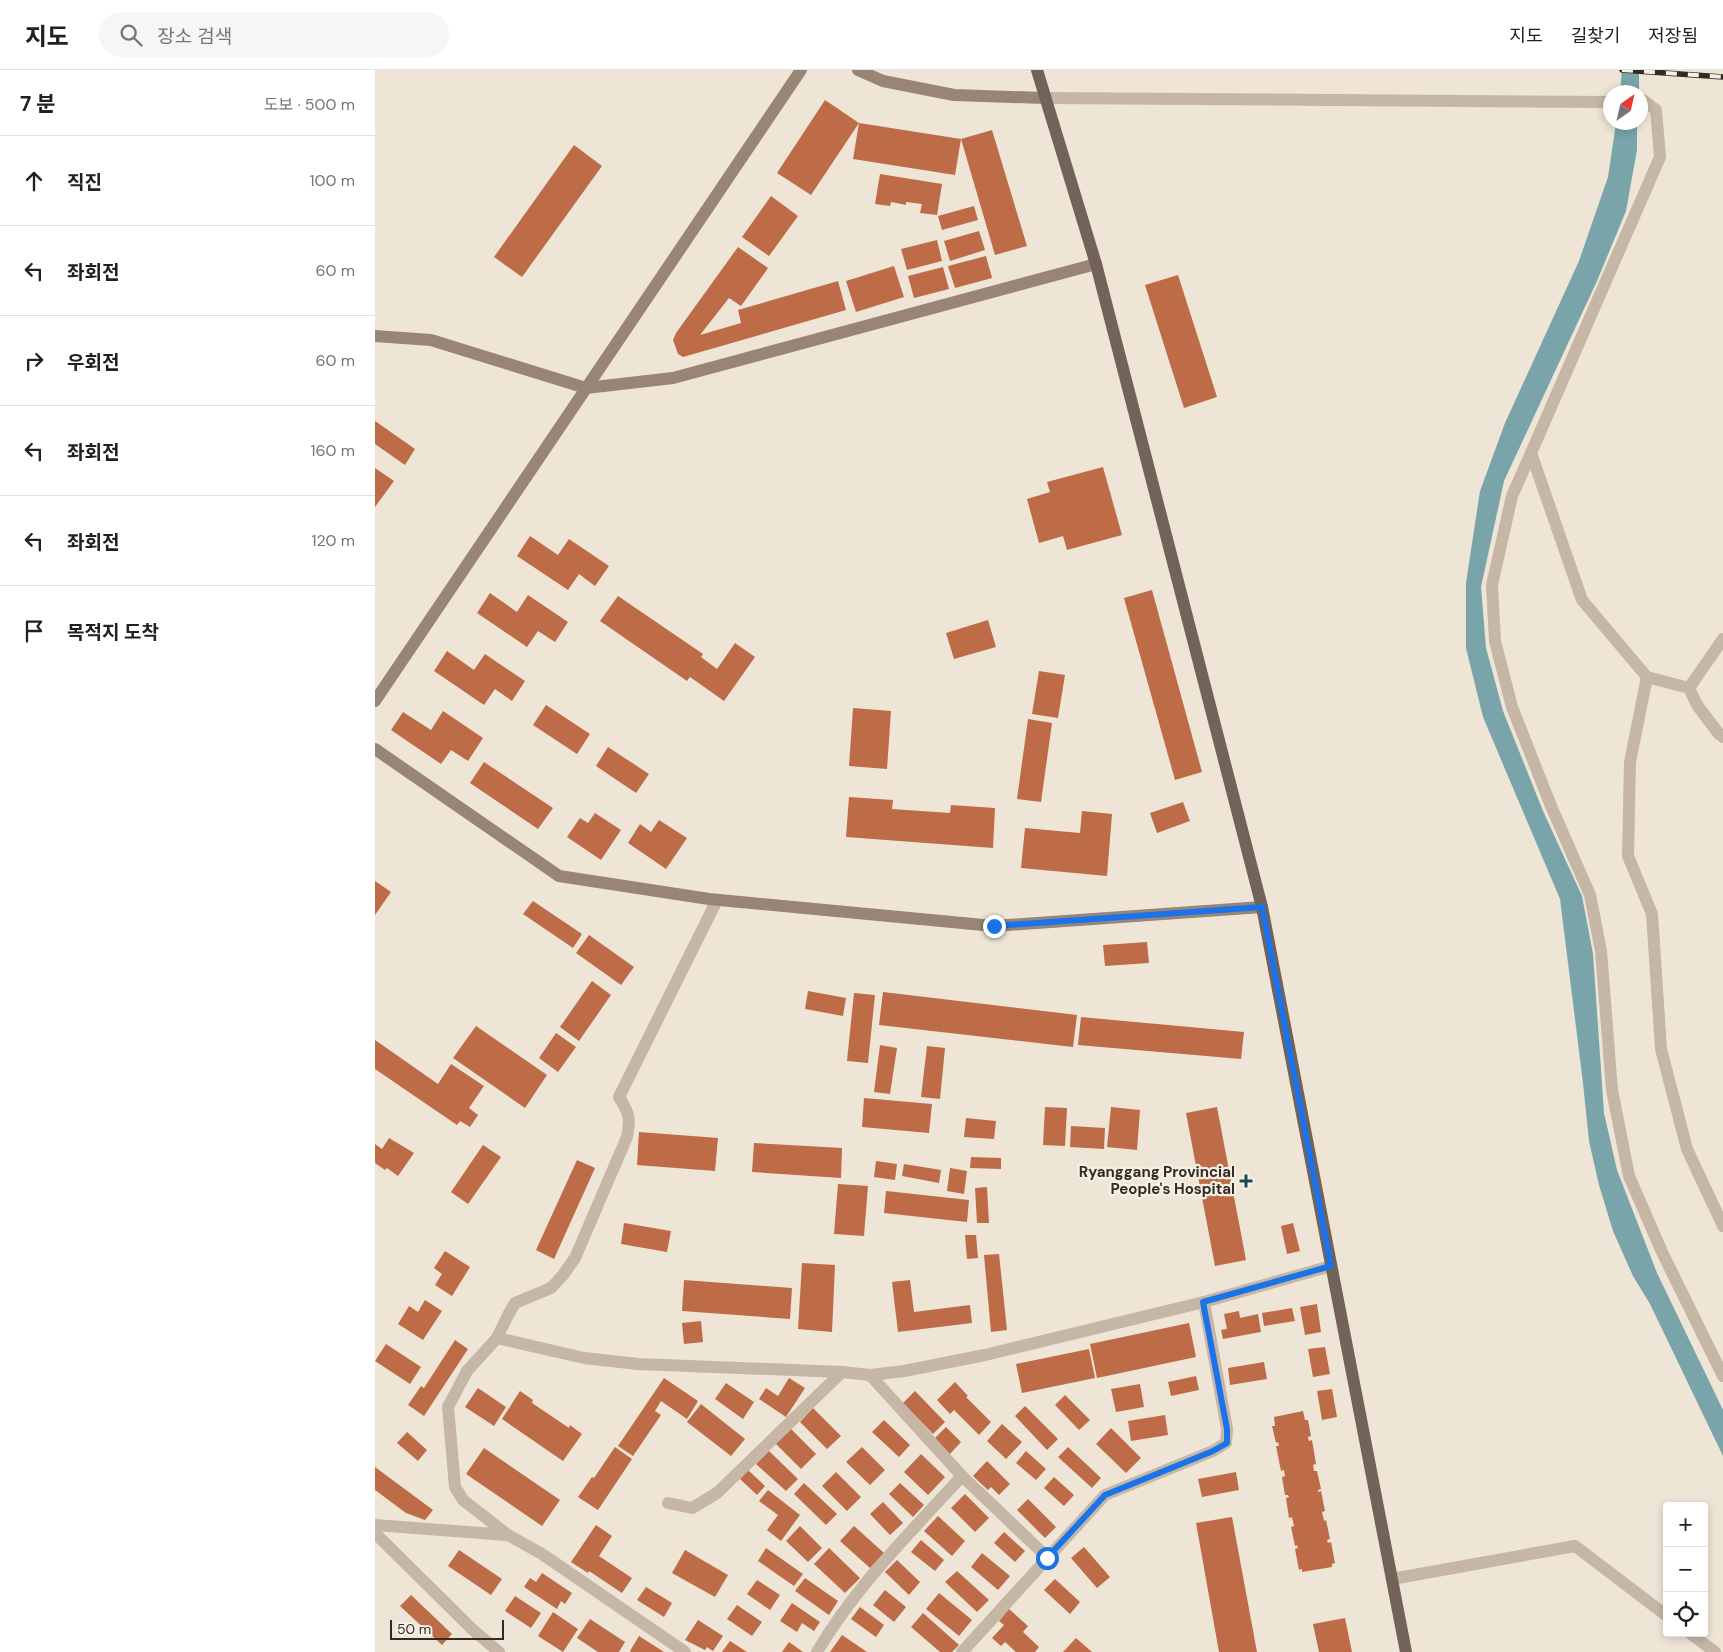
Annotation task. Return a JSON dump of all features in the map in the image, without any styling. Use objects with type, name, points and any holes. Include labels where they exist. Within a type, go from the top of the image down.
[{"type":"main road","points":[[375,701],[801,70]]},
{"type":"main road","points":[[858,70],[883,81],[954,95],[1044,98]]},
{"type":"main road","points":[[1037,70],[1096,264],[1262,907],[1406,1652]]},
{"type":"main road","points":[[375,336],[431,340],[586,388],[673,378],[1096,264]]},
{"type":"main road","points":[[376,752],[559,876],[717,900],[994,926],[1262,907]]},
{"type":"street","points":[[1044,98],[1603,102]]},
{"type":"street","points":[[1648,104],[1656,110],[1660,157],[1512,496],[1492,585],[1495,641],[1512,708],[1551,806],[1590,895],[1601,951],[1612,1090],[1629,1176],[1662,1252],[1723,1376]]},
{"type":"street","points":[[1531,453],[1582,600],[1647,677],[1689,688]]},
{"type":"street","points":[[1689,688],[1723,639]]},
{"type":"street","points":[[1647,677],[1630,762],[1627,856],[1652,914],[1661,1049],[1687,1148],[1723,1226]]},
{"type":"street","points":[[1689,688],[1697,705],[1723,737]]},
{"type":"street","points":[[685,1652],[542,1554],[508,1535],[463,1500],[455,1487],[448,1407],[467,1371],[497,1338],[515,1304],[551,1288],[575,1258],[627,1137],[630,1121],[619,1097],[717,900]]},
{"type":"street","points":[[497,1338],[584,1358],[638,1364],[842,1372],[870,1375],[904,1372],[985,1355],[1203,1302],[1331,1266]]},
{"type":"street","points":[[962,1652],[1105,1495],[1213,1451],[1227,1443],[1227,1429],[1203,1302]]},
{"type":"street","points":[[668,1503],[692,1508],[717,1492],[842,1372]]},
{"type":"street","points":[[870,1375],[962,1476],[1047,1558]]},
{"type":"street","points":[[817,1652],[833,1625],[852,1599],[962,1476]]},
{"type":"street","points":[[375,1525],[508,1535]]},
{"type":"street","points":[[375,1533],[472,1629],[499,1652]]},
{"type":"street","points":[[1392,1578],[1575,1546],[1663,1613]]},
{"type":"street","points":[[1695,1637],[1715,1652]]},
{"type":"water","points":[[1622,70],[1639,70],[1639,85],[1621,85]]},
{"type":"water","points":[[1615,130],[1637,130],[1637,150],[1626,211],[1597,281],[1504,481],[1481,587],[1486,648],[1503,711],[1543,811],[1582,896],[1593,954],[1604,1113],[1617,1170],[1657,1273],[1723,1410],[1723,1456],[1650,1304],[1633,1276],[1613,1231],[1599,1185],[1589,1141],[1560,899],[1483,717],[1466,648],[1466,583],[1480,491],[1505,423],[1579,261],[1608,177]]},
{"type":"building","points":[[825,100],[859,123],[811,195],[777,173]]},
{"type":"building","points":[[859,123],[961,139],[955,175],[853,159]]},
{"type":"building","points":[[992,130],[1027,246],[995,255],[961,139]]},
{"type":"building","points":[[574,145],[602,166],[522,277],[494,257]]},
{"type":"building","points":[[880,174],[942,184],[937,215],[920,213],[922,204],[906,202],[906,205],[891,202],[890,206],[875,204]]},
{"type":"building","points":[[771,196],[798,216],[769,256],[742,237]]},
{"type":"building","points":[[974,206],[978,220],[942,230],[938,216]]},
{"type":"building","points":[[979,231],[985,250],[950,261],[944,241]]},
{"type":"building","points":[[937,240],[942,261],[907,270],[901,249]]},
{"type":"building","points":[[738,247],[768,268],[741,306],[729,298],[700,335],[741,323],[738,310],[838,281],[846,310],[683,357],[678,354],[673,340],[676,333]]},
{"type":"building","points":[[986,256],[992,278],[955,288],[948,266]]},
{"type":"building","points":[[894,266],[904,297],[856,312],[846,281]]},
{"type":"building","points":[[943,267],[949,289],[914,298],[908,276]]},
{"type":"building","points":[[1178,275],[1217,397],[1184,408],[1145,285]]},
{"type":"building","points":[[375,421],[415,449],[405,465],[375,444]]},
{"type":"building","points":[[1103,467],[1122,535],[1067,550],[1063,536],[1039,543],[1027,499],[1050,492],[1047,482]]},
{"type":"building","points":[[375,468],[394,481],[375,507]]},
{"type":"building","points":[[530,536],[558,555],[569,539],[609,566],[595,586],[579,574],[568,590],[517,556]]},
{"type":"building","points":[[1152,590],[1202,772],[1175,780],[1124,598]]},
{"type":"building","points":[[490,593],[517,612],[528,595],[568,622],[555,642],[538,631],[527,647],[477,613]]},
{"type":"building","points":[[618,596],[703,654],[701,657],[717,669],[735,643],[755,657],[724,701],[690,677],[687,681],[600,621]]},
{"type":"building","points":[[988,620],[996,647],[954,659],[946,633]]},
{"type":"building","points":[[447,651],[474,670],[485,654],[525,681],[512,701],[495,689],[484,705],[434,671]]},
{"type":"building","points":[[1039,671],[1065,675],[1058,718],[1032,714]]},
{"type":"building","points":[[546,705],[590,734],[577,754],[533,725]]},
{"type":"building","points":[[853,708],[891,711],[887,769],[849,766]]},
{"type":"building","points":[[443,711],[483,738],[468,761],[451,750],[441,764],[391,730],[403,712],[431,730]]},
{"type":"building","points":[[1028,719],[1052,723],[1041,802],[1017,799]]},
{"type":"building","points":[[608,747],[649,774],[636,793],[596,766]]},
{"type":"building","points":[[484,762],[553,808],[538,829],[470,783]]},
{"type":"building","points":[[849,797],[893,800],[892,809],[950,813],[951,805],[995,808],[993,848],[846,837]]},
{"type":"building","points":[[1183,802],[1190,821],[1157,833],[1150,813]]},
{"type":"building","points":[[1082,811],[1112,814],[1107,876],[1021,868],[1025,828],[1080,833]]},
{"type":"building","points":[[595,813],[621,830],[601,860],[567,837],[580,818],[588,823]]},
{"type":"building","points":[[659,820],[687,838],[666,869],[628,843],[640,824],[651,832]]},
{"type":"building","points":[[375,881],[391,892],[375,915]]},
{"type":"building","points":[[533,901],[582,934],[573,948],[523,914]]},
{"type":"building","points":[[589,935],[634,967],[621,985],[576,953]]},
{"type":"building","points":[[1147,942],[1149,963],[1105,966],[1103,945]]},
{"type":"building","points":[[592,981],[611,995],[579,1041],[560,1027]]},
{"type":"building","points":[[808,991],[846,998],[843,1016],[805,1009]]},
{"type":"building","points":[[883,992],[1077,1015],[1073,1047],[879,1025]]},
{"type":"building","points":[[854,993],[875,995],[868,1063],[847,1061]]},
{"type":"building","points":[[1081,1017],[1244,1032],[1241,1059],[1078,1045]]},
{"type":"building","points":[[476,1026],[547,1075],[525,1108],[453,1058]]},
{"type":"building","points":[[556,1033],[576,1047],[558,1072],[539,1058]]},
{"type":"building","points":[[375,1040],[438,1084],[451,1064],[484,1086],[469,1108],[478,1115],[470,1127],[460,1121],[457,1125],[375,1069]]},
{"type":"building","points":[[880,1045],[897,1048],[890,1094],[874,1092]]},
{"type":"building","points":[[927,1046],[945,1048],[940,1099],[921,1097]]},
{"type":"building","points":[[864,1098],[932,1104],[929,1133],[862,1127]]},
{"type":"building","points":[[1045,1107],[1067,1108],[1065,1146],[1043,1145]]},
{"type":"building","points":[[1111,1107],[1140,1110],[1137,1150],[1107,1147]]},
{"type":"building","points":[[1217,1107],[1246,1260],[1215,1266],[1186,1113]]},
{"type":"building","points":[[966,1118],[996,1121],[994,1139],[964,1137]]},
{"type":"building","points":[[1071,1126],[1105,1128],[1104,1149],[1070,1147]]},
{"type":"building","points":[[639,1132],[718,1138],[715,1171],[637,1165]]},
{"type":"building","points":[[389,1138],[414,1153],[398,1176],[387,1168],[385,1170],[375,1163],[375,1144],[382,1149]]},
{"type":"building","points":[[754,1143],[842,1148],[841,1178],[752,1172]]},
{"type":"building","points":[[483,1145],[501,1157],[468,1204],[451,1192]]},
{"type":"building","points":[[971,1157],[1001,1158],[1001,1169],[970,1168]]},
{"type":"building","points":[[577,1160],[595,1168],[554,1259],[536,1250]]},
{"type":"building","points":[[876,1161],[897,1164],[895,1180],[874,1177]]},
{"type":"building","points":[[904,1164],[941,1170],[939,1183],[902,1176]]},
{"type":"building","points":[[950,1168],[967,1171],[964,1194],[947,1191]]},
{"type":"building","points":[[838,1184],[868,1186],[864,1236],[834,1234]]},
{"type":"building","points":[[987,1187],[989,1223],[977,1223],[975,1188]]},
{"type":"building","points":[[886,1191],[969,1200],[967,1222],[884,1213]]},
{"type":"building","points":[[624,1223],[671,1231],[667,1252],[621,1244]]},
{"type":"building","points":[[1293,1223],[1300,1251],[1287,1254],[1281,1226]]},
{"type":"building","points":[[965,1235],[976,1235],[978,1258],[967,1259]]},
{"type":"building","points":[[445,1251],[470,1267],[452,1296],[435,1285],[442,1274],[434,1268]]},
{"type":"building","points":[[999,1254],[1007,1330],[991,1332],[984,1255]]},
{"type":"building","points":[[802,1263],[835,1265],[832,1332],[798,1329]]},
{"type":"building","points":[[684,1280],[792,1288],[790,1319],[682,1311]]},
{"type":"building","points":[[910,1280],[914,1312],[970,1305],[972,1323],[898,1332],[892,1282]]},
{"type":"building","points":[[425,1300],[442,1311],[423,1340],[398,1324],[409,1306],[418,1312]]},
{"type":"building","points":[[1317,1304],[1321,1332],[1305,1335],[1300,1307]]},
{"type":"building","points":[[1292,1308],[1295,1321],[1264,1326],[1262,1313]]},
{"type":"building","points":[[1239,1311],[1240,1318],[1258,1314],[1261,1332],[1223,1339],[1221,1330],[1227,1329],[1224,1314]]},
{"type":"building","points":[[701,1321],[703,1342],[684,1344],[682,1323]]},
{"type":"building","points":[[1189,1323],[1196,1357],[1097,1378],[1090,1344]]},
{"type":"building","points":[[455,1340],[468,1349],[424,1416],[408,1405],[421,1386],[424,1388]]},
{"type":"building","points":[[386,1344],[421,1367],[410,1384],[375,1361]]},
{"type":"building","points":[[1325,1347],[1330,1374],[1313,1377],[1308,1349]]},
{"type":"building","points":[[1089,1349],[1095,1378],[1022,1393],[1016,1364]]},
{"type":"building","points":[[1264,1362],[1267,1379],[1230,1385],[1228,1368]]},
{"type":"building","points":[[1196,1376],[1199,1390],[1171,1396],[1168,1382]]},
{"type":"building","points":[[664,1378],[698,1401],[687,1419],[661,1401],[655,1411],[661,1415],[633,1456],[618,1446]]},
{"type":"building","points":[[789,1378],[805,1388],[786,1417],[759,1399],[766,1388],[778,1396]]},
{"type":"building","points":[[955,1382],[968,1396],[966,1397],[991,1422],[979,1435],[954,1410],[950,1414],[937,1400]]},
{"type":"building","points":[[726,1383],[754,1402],[743,1419],[715,1399]]},
{"type":"building","points":[[1140,1384],[1144,1407],[1116,1412],[1111,1389]]},
{"type":"building","points":[[478,1388],[506,1407],[494,1426],[465,1407]]},
{"type":"building","points":[[1332,1389],[1337,1417],[1322,1420],[1317,1391]]},
{"type":"building","points":[[520,1391],[533,1400],[532,1403],[569,1428],[570,1425],[582,1434],[563,1461],[502,1419]]},
{"type":"building","points":[[915,1391],[945,1422],[933,1434],[903,1403]]},
{"type":"building","points":[[1065,1395],[1090,1420],[1079,1430],[1055,1405]]},
{"type":"building","points":[[701,1404],[745,1439],[731,1456],[687,1422]]},
{"type":"building","points":[[1025,1406],[1058,1439],[1047,1450],[1015,1416]]},
{"type":"building","points":[[813,1408],[841,1436],[827,1449],[800,1422]]},
{"type":"building","points":[[1303,1411],[1305,1420],[1308,1420],[1311,1436],[1308,1437],[1309,1441],[1312,1440],[1316,1464],[1313,1465],[1314,1471],[1317,1471],[1321,1489],[1318,1492],[1321,1491],[1325,1511],[1322,1512],[1324,1521],[1326,1520],[1330,1539],[1327,1540],[1328,1543],[1331,1542],[1335,1563],[1332,1564],[1332,1567],[1302,1572],[1302,1569],[1299,1570],[1295,1549],[1298,1548],[1297,1545],[1295,1546],[1291,1527],[1294,1526],[1292,1517],[1289,1518],[1286,1498],[1289,1497],[1285,1495],[1282,1477],[1285,1476],[1284,1470],[1281,1471],[1276,1446],[1279,1446],[1278,1442],[1276,1443],[1272,1426],[1275,1426],[1274,1417]]},
{"type":"building","points":[[1165,1415],[1168,1435],[1131,1441],[1128,1421]]},
{"type":"building","points":[[884,1420],[910,1445],[899,1457],[872,1432]]},
{"type":"building","points":[[1002,1424],[1022,1442],[1006,1459],[987,1441]]},
{"type":"building","points":[[946,1427],[961,1442],[950,1454],[934,1439]]},
{"type":"building","points":[[790,1428],[816,1454],[801,1469],[775,1443]]},
{"type":"building","points":[[1111,1428],[1141,1458],[1126,1473],[1096,1444]]},
{"type":"building","points":[[407,1432],[427,1450],[418,1461],[397,1443]]},
{"type":"building","points":[[615,1447],[632,1459],[598,1510],[578,1497],[592,1477],[594,1478]]},
{"type":"building","points":[[862,1447],[885,1470],[870,1485],[846,1462]]},
{"type":"building","points":[[1068,1447],[1101,1478],[1092,1488],[1058,1457]]},
{"type":"building","points":[[484,1448],[560,1500],[542,1526],[466,1474]]},
{"type":"building","points":[[769,1451],[798,1479],[786,1491],[756,1464]]},
{"type":"building","points":[[1026,1451],[1046,1469],[1036,1480],[1016,1463]]},
{"type":"building","points":[[921,1454],[945,1477],[928,1495],[904,1472]]},
{"type":"building","points":[[987,1461],[1010,1484],[999,1495],[991,1487],[988,1490],[973,1476]]},
{"type":"building","points":[[375,1467],[433,1510],[425,1520],[406,1513],[375,1490]]},
{"type":"building","points":[[748,1470],[765,1486],[757,1495],[740,1479]]},
{"type":"building","points":[[836,1472],[861,1497],[847,1511],[822,1486]]},
{"type":"building","points":[[1236,1472],[1239,1490],[1202,1497],[1198,1479]]},
{"type":"building","points":[[1054,1477],[1074,1495],[1064,1506],[1044,1488]]},
{"type":"building","points":[[804,1483],[837,1514],[826,1525],[794,1494]]},
{"type":"building","points":[[900,1483],[924,1505],[913,1517],[889,1494]]},
{"type":"building","points":[[768,1490],[800,1515],[781,1541],[767,1530],[778,1515],[759,1501]]},
{"type":"building","points":[[965,1494],[989,1518],[975,1532],[951,1508]]},
{"type":"building","points":[[1028,1499],[1056,1527],[1045,1538],[1017,1510]]},
{"type":"building","points":[[883,1502],[903,1523],[890,1535],[870,1514]]},
{"type":"building","points":[[938,1516],[965,1541],[952,1556],[924,1531]]},
{"type":"building","points":[[1232,1517],[1257,1652],[1219,1652],[1196,1523]]},
{"type":"building","points":[[596,1525],[612,1536],[599,1556],[632,1578],[622,1593],[589,1571],[588,1573],[571,1562]]},
{"type":"building","points":[[800,1526],[822,1548],[808,1562],[786,1541]]},
{"type":"building","points":[[854,1526],[884,1553],[870,1568],[840,1541]]},
{"type":"building","points":[[1004,1532],[1025,1551],[1015,1562],[994,1543]]},
{"type":"building","points":[[921,1540],[944,1560],[935,1571],[911,1552]]},
{"type":"building","points":[[1084,1547],[1110,1577],[1097,1588],[1071,1558]]},
{"type":"building","points":[[766,1548],[803,1574],[794,1586],[758,1561]]},
{"type":"building","points":[[829,1548],[860,1578],[845,1593],[814,1564]]},
{"type":"building","points":[[459,1550],[502,1579],[491,1595],[448,1566]]},
{"type":"building","points":[[685,1550],[728,1575],[715,1597],[672,1573]]},
{"type":"building","points":[[982,1553],[1010,1576],[998,1590],[971,1567]]},
{"type":"building","points":[[897,1560],[920,1582],[909,1595],[885,1572]]},
{"type":"building","points":[[957,1571],[989,1600],[977,1612],[945,1582]]},
{"type":"building","points":[[542,1573],[572,1593],[565,1604],[561,1601],[557,1609],[524,1587],[530,1578],[536,1582]]},
{"type":"building","points":[[805,1578],[838,1601],[829,1615],[795,1591]]},
{"type":"building","points":[[1055,1579],[1080,1602],[1070,1614],[1044,1590]]},
{"type":"building","points":[[757,1580],[780,1595],[770,1610],[747,1594]]},
{"type":"building","points":[[646,1587],[672,1603],[664,1617],[637,1600]]},
{"type":"building","points":[[885,1590],[906,1607],[894,1622],[873,1605]]},
{"type":"building","points":[[939,1593],[972,1620],[959,1636],[926,1609]]},
{"type":"building","points":[[411,1595],[452,1634],[442,1645],[400,1606]]},
{"type":"building","points":[[515,1596],[541,1613],[531,1628],[505,1611]]},
{"type":"building","points":[[792,1603],[820,1622],[814,1631],[802,1623],[797,1632],[780,1621]]},
{"type":"building","points":[[737,1605],[762,1622],[752,1636],[727,1619]]},
{"type":"building","points":[[860,1607],[884,1625],[876,1637],[851,1619]]},
{"type":"building","points":[[1009,1609],[1028,1626],[1023,1632],[1039,1647],[1035,1652],[1016,1652],[1005,1642],[1001,1646],[992,1638],[1004,1625],[999,1621]]},
{"type":"building","points":[[553,1612],[578,1629],[563,1652],[538,1636]]},
{"type":"building","points":[[923,1613],[959,1645],[952,1652],[940,1652],[911,1627]]},
{"type":"building","points":[[1345,1618],[1352,1652],[1319,1652],[1313,1624]]},
{"type":"building","points":[[590,1619],[625,1642],[619,1652],[598,1652],[577,1638]]},
{"type":"building","points":[[698,1620],[723,1636],[713,1651],[707,1647],[705,1650],[685,1640]]},
{"type":"building","points":[[842,1635],[867,1652],[830,1652]]},
{"type":"building","points":[[639,1636],[664,1652],[631,1652]]},
{"type":"building","points":[[1076,1638],[1092,1652],[1063,1652]]},
{"type":"building","points":[[730,1641],[747,1652],[722,1652]]},
{"type":"building","points":[[789,1642],[803,1652],[782,1652]]},
{"type":"railway","points":[[1622,70],[1723,77]]},
{"type":"place","name":"Ryanggang Provincial People's Hospital","points":[[1246,1181]]},
{"type":"route","points":[[994,926],[1262,907],[1331,1266],[1203,1302],[1227,1429],[1227,1443],[1213,1451],[1105,1495],[1047,1558]]}]
